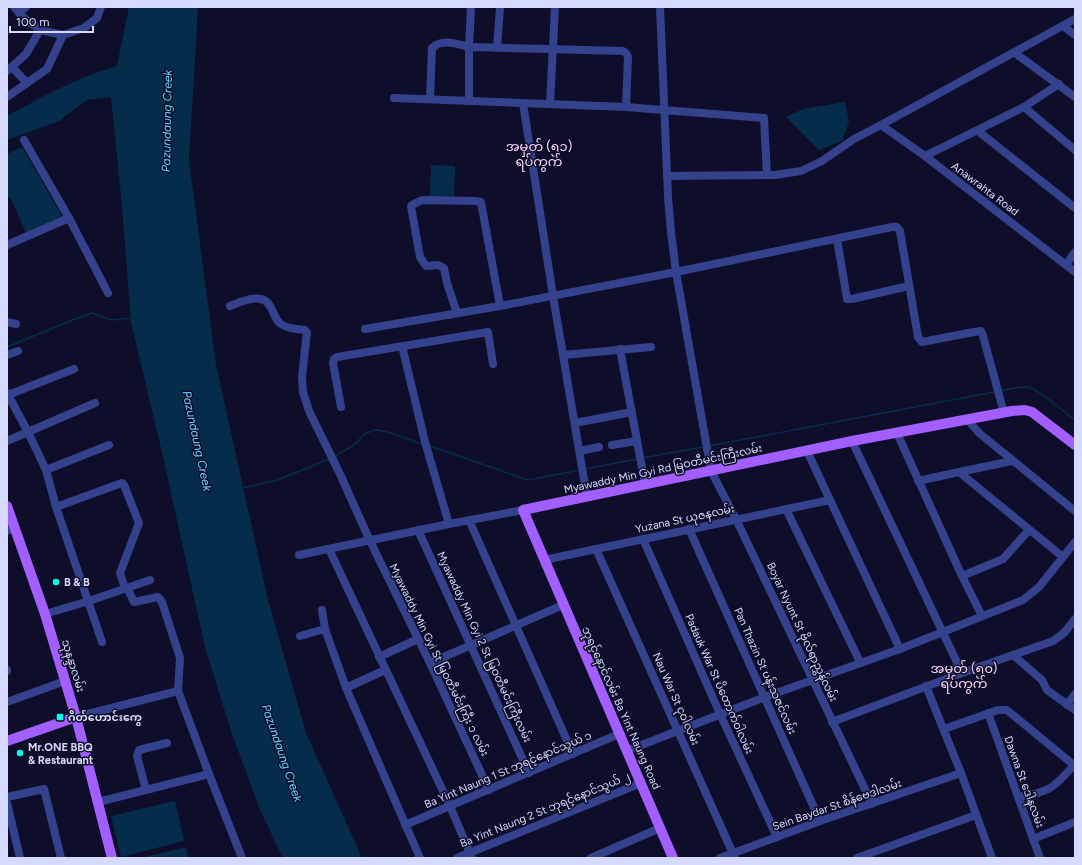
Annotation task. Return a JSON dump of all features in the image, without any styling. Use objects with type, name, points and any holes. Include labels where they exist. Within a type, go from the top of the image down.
[{"type":"main road","name":"Myawaddy Min Gyi Rd မြဝတီမင်းကြီးလမ်း","points":[[523,510],[852,441],[967,419],[1025,410],[1032,412],[1075,445]]},
{"type":"main road","name":"သုနန္ဒာလမ်း","points":[[7,506],[11,529],[45,614],[76,716],[112,858]]},
{"type":"main road","name":"ဘုရင့်နောင်လမ်း Ba Yint Naung Road","points":[[523,510],[673,858]]},
{"type":"main road","points":[[7,742],[76,716]]},
{"type":"street","points":[[26,7],[16,10],[40,30],[64,35],[84,28],[97,18],[101,7]]},
{"type":"street","points":[[469,101],[471,7]]},
{"type":"street","points":[[497,48],[500,7]]},
{"type":"street","points":[[550,104],[555,7]]},
{"type":"street","name":"Boyar Nyunt St ဗိုလ်ရာညွှန်လမ်း","points":[[660,7],[668,197],[676,272],[711,471],[736,519],[872,804]]},
{"type":"street","points":[[667,176],[767,176],[801,171],[822,161],[854,139],[1015,53],[1075,19]]},
{"type":"street","points":[[1063,26],[1075,35]]},
{"type":"street","points":[[28,83],[9,69],[26,54],[40,30]]},
{"type":"street","points":[[7,97],[47,68],[64,35]]},
{"type":"street","points":[[430,99],[432,48],[438,43],[444,42],[497,48],[623,51],[628,57],[626,106]]},
{"type":"street","points":[[1015,53],[1075,96]]},
{"type":"street","points":[[924,156],[978,131],[1024,107],[1059,84]]},
{"type":"street","points":[[394,98],[626,106],[764,118],[767,176]]},
{"type":"street","points":[[523,103],[553,296],[587,497]]},
{"type":"street","points":[[1024,107],[1075,150]]},
{"type":"street","name":"Anawrahta Road","points":[[881,125],[924,156],[1075,272]]},
{"type":"street","points":[[978,131],[1075,208]]},
{"type":"street","points":[[24,140],[69,218],[108,292]]},
{"type":"street","points":[[457,313],[447,283],[444,268],[438,265],[426,266],[420,257],[411,206],[422,200],[476,200],[481,202],[500,306]]},
{"type":"street","points":[[7,245],[69,218]]},
{"type":"street","points":[[365,329],[500,306],[676,272],[837,239],[892,226],[897,227],[900,231],[918,337],[922,342],[981,332],[1004,413]]},
{"type":"street","points":[[837,239],[847,299],[909,286]]},
{"type":"street","points":[[1066,265],[1075,252]]},
{"type":"street","name":"Myawaddy Min Gyi St မြဝတီမင်းကြီး ၁ လမ်း","points":[[230,306],[245,300],[262,299],[270,304],[275,317],[282,325],[305,330],[307,332],[302,377],[303,392],[309,411],[328,448],[370,541],[430,663],[489,790]]},
{"type":"street","points":[[7,322],[16,324]]},
{"type":"street","points":[[341,407],[333,363],[334,359],[337,357],[488,332],[493,364]]},
{"type":"street","points":[[402,346],[425,442],[449,524]]},
{"type":"street","points":[[563,355],[651,347]]},
{"type":"street","points":[[620,349],[645,484]]},
{"type":"street","points":[[7,355],[18,351]]},
{"type":"street","points":[[74,368],[7,394],[28,432],[46,470],[56,507],[102,642]]},
{"type":"street","points":[[7,441],[95,403]]},
{"type":"street","points":[[575,423],[632,412]]},
{"type":"street","points":[[967,419],[979,433],[1075,511]]},
{"type":"street","points":[[897,433],[962,576],[982,616]]},
{"type":"street","points":[[612,444],[637,441]]},
{"type":"street","points":[[852,441],[962,673]]},
{"type":"street","points":[[46,470],[109,445]]},
{"type":"street","points":[[580,451],[598,447]]},
{"type":"street","points":[[807,451],[900,649]]},
{"type":"street","points":[[918,481],[1012,460]]},
{"type":"street","points":[[958,472],[1064,557]]},
{"type":"street","points":[[56,507],[119,484],[124,485],[139,522],[120,573],[134,602],[158,597],[161,600],[180,658],[178,691],[242,858]]},
{"type":"street","name":"Yuzana St ယုဇနလမ်း","points":[[546,564],[596,549],[830,500]]},
{"type":"street","points":[[786,509],[860,662]]},
{"type":"street","name":"Myawaddy Min Gyi Rd မြဝတီမင်းကြီးလမ်း","points":[[299,555],[523,510]]},
{"type":"street","points":[[469,520],[573,754]]},
{"type":"street","name":"Myawaddy Min Gyi 2 St မြဝတီမင်းကြီးလမ်း","points":[[418,530],[529,773]]},
{"type":"street","name":"Pan Thazin St ပန်းသဇင်လမ်း","points":[[689,530],[820,821]]},
{"type":"street","points":[[962,576],[1003,559],[1029,530]]},
{"type":"street","name":"Padauk War St ပိတောက်ဝါလမ်း","points":[[643,539],[720,714],[777,837]]},
{"type":"street","points":[[626,751],[765,696],[900,649],[1023,600],[1039,587],[1075,542]]},
{"type":"street","points":[[329,548],[450,806],[471,855]]},
{"type":"street","name":"Nau War St ငုဝါလမ်း","points":[[596,549],[734,856]]},
{"type":"street","points":[[45,614],[150,580]]},
{"type":"street","points":[[430,663],[563,605]]},
{"type":"street","points":[[322,610],[325,629],[346,688],[420,858]]},
{"type":"street","points":[[832,722],[926,686],[1053,641],[1064,633],[1075,619]]},
{"type":"street","points":[[300,636],[325,629]]},
{"type":"street","points":[[379,656],[418,639]]},
{"type":"street","points":[[1013,655],[1042,680],[1047,690],[1075,710]]},
{"type":"street","points":[[346,688],[385,670]]},
{"type":"street","points":[[7,702],[65,681]]},
{"type":"street","points":[[926,686],[962,773],[991,858]]},
{"type":"street","points":[[76,716],[178,691]]},
{"type":"street","points":[[1067,705],[1075,694]]},
{"type":"street","points":[[944,729],[988,713],[998,710],[1007,710],[1074,765],[1052,788],[1036,795],[1018,797]]},
{"type":"street","name":"Dawna St ဒေါနလမ်း","points":[[988,713],[1040,858]]},
{"type":"street","name":"Ba Yint Naung 1 St ဘုရင့်နောင်သွယ် ၁","points":[[405,825],[619,734]]},
{"type":"street","points":[[146,790],[137,756],[138,752],[139,750],[167,743]]},
{"type":"street","name":"Sein Baydar St စိန်ဗေဒါလမ်း","points":[[720,858],[734,856],[777,837],[820,821],[962,773]]},
{"type":"street","points":[[98,802],[209,774]]},
{"type":"street","name":"Ba Yint Naung 2 St ဘုရင့်နောင်သွယ် ၂","points":[[457,858],[471,855],[641,783]]},
{"type":"street","points":[[7,797],[44,789],[61,858]]},
{"type":"street","points":[[7,804],[20,858]]},
{"type":"street","points":[[857,858],[976,815]]},
{"type":"street","points":[[1033,839],[1075,822]]},
{"type":"street","points":[[592,858],[660,828]]},
{"type":"water","name":"Pazundaung Creek","points":[[129,7],[198,7],[189,160],[216,365],[268,600],[306,733],[362,858],[283,858],[260,810],[231,731],[205,647],[164,461],[131,322],[122,206],[111,97],[87,100],[59,121],[7,140],[7,116],[74,82],[117,66]]},
{"type":"water","points":[[845,102],[849,122],[842,141],[819,150],[786,117],[803,109]]},
{"type":"water","points":[[22,147],[63,218],[27,234],[10,197],[7,198],[7,154]]},
{"type":"water","points":[[431,165],[455,166],[454,198],[430,197]]},
{"type":"water","points":[[175,801],[184,841],[121,857],[111,816]]},
{"type":"water","points":[[186,847],[188,858],[141,858]]},
{"type":"waterway","points":[[7,347],[92,313],[112,320],[131,318]]},
{"type":"waterway","points":[[1000,391],[1028,387],[1045,396],[1075,420]]},
{"type":"waterway","points":[[709,446],[994,392]]},
{"type":"waterway","points":[[335,456],[354,445],[366,433],[376,430],[388,432],[422,444]]},
{"type":"waterway","points":[[430,446],[528,480],[580,470]]},
{"type":"waterway","points":[[642,458],[703,447]]},
{"type":"waterway","points":[[242,488],[278,480],[329,459]]},
{"type":"waterway","points":[[585,469],[637,459]]},
{"type":"place","name":"B & B","points":[[56,582]]},
{"type":"place","name":"ဂိတ်ဟောင်းကွေ","points":[[60,717]]},
{"type":"place","name":"Mr.ONE BBQ & Restaurant","points":[[20,753]]},
{"type":"district","name":"အမှတ် (၅၁) ရပ်ကွက်","points":[[539,154]]},
{"type":"district","name":"အမှတ် (၅၀) ရပ်ကွက်","points":[[964,676]]}]
